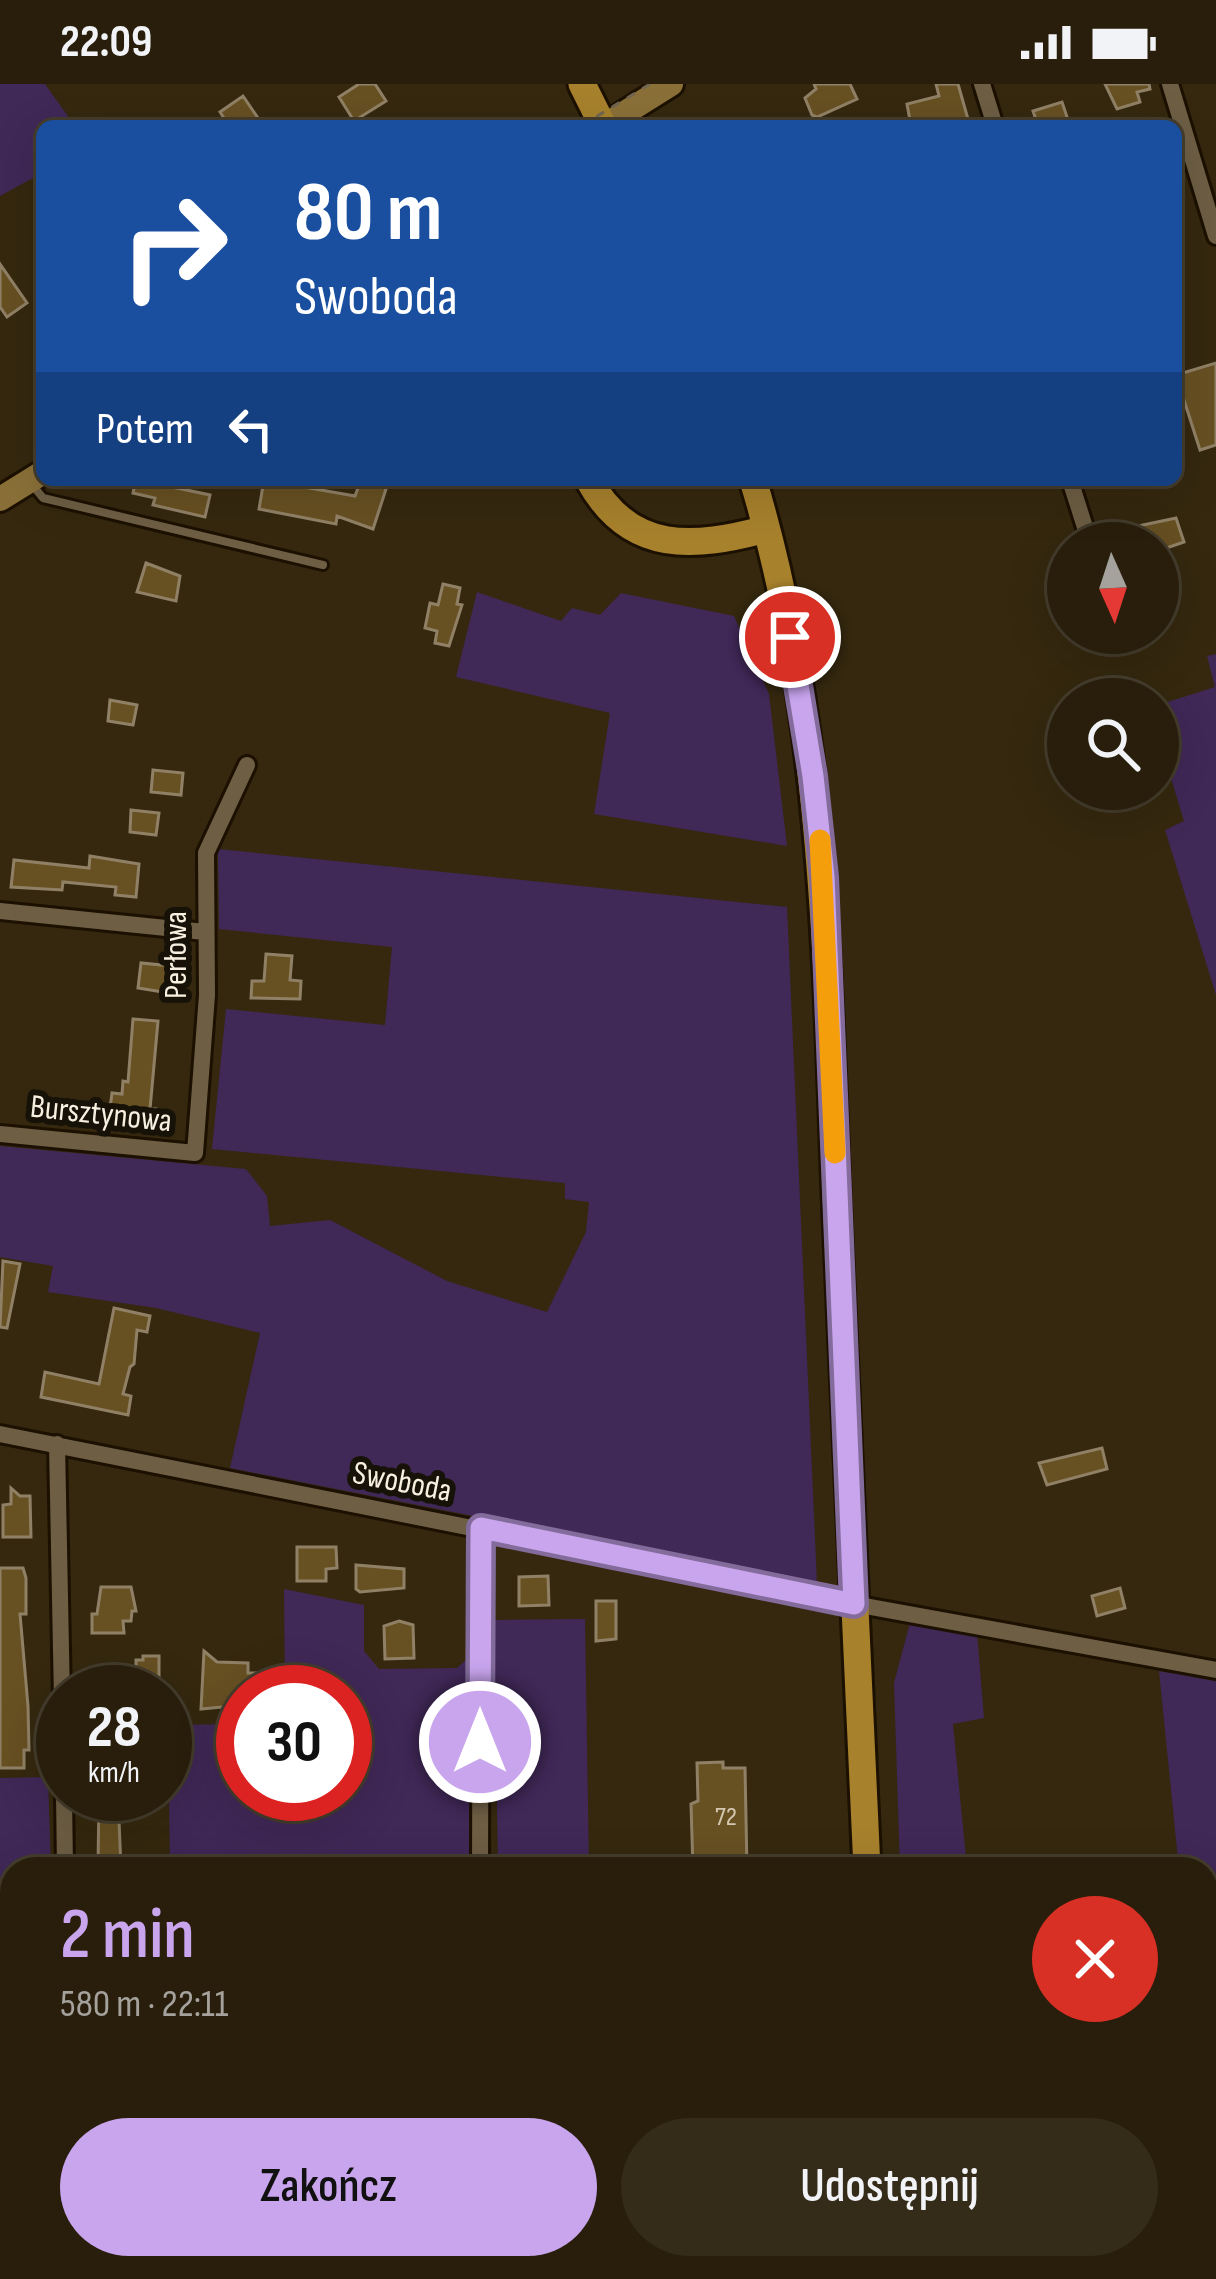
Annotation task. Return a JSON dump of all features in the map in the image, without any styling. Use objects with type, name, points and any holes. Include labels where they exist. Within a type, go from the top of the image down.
[{"type":"main road","points":[[582,84],[601,120]]},
{"type":"main road","points":[[613,120],[662,86]]},
{"type":"main road","points":[[0,499],[36,477]]},
{"type":"main road","points":[[594,486],[618,518],[662,540],[722,540],[766,529]]},
{"type":"main road","points":[[755,486],[801,703],[824,877],[866,1857]]},
{"type":"street","points":[[982,84],[993,120]]},
{"type":"street","points":[[1170,84],[1181,120]]},
{"type":"street","points":[[1182,124],[1216,236]]},
{"type":"street","points":[[1072,486],[1083,522]]},
{"type":"street","name":"Perłowa","points":[[195,1154],[207,995],[206,854],[247,765]]},
{"type":"street","points":[[0,911],[205,932]]},
{"type":"street","name":"Bursztynowa","points":[[0,1134],[195,1154]]},
{"type":"street","name":"Swoboda","points":[[0,1433],[854,1604],[1216,1670]]},
{"type":"street","points":[[57,1444],[61,1665]]},
{"type":"street","points":[[480,1857],[481,1528]]},
{"type":"street","points":[[64,1821],[65,1857]]},
{"type":"lane","points":[[39,486],[43,498],[323,565]]},
{"type":"path","points":[[593,120],[662,86]]},
{"type":"shaded area","points":[[0,84],[45,84],[71,120],[36,120],[36,176],[0,196]]},
{"type":"shaded area","points":[[477,592],[561,621],[572,608],[600,615],[621,593],[734,616],[769,694],[787,846],[594,814],[610,713],[456,677]]},
{"type":"shaded area","points":[[1216,654],[1216,995],[1165,830],[1184,821],[1179,804],[1179,698],[1215,687],[1207,656]]},
{"type":"shaded area","points":[[218,849],[787,907],[817,1584],[230,1468],[260,1333],[156,1308],[48,1292],[53,1266],[0,1257],[0,1146],[246,1169],[267,1196],[270,1226],[330,1220],[447,1281],[547,1312],[586,1232],[589,1202],[565,1199],[565,1183],[212,1149],[226,1009],[385,1025],[392,947],[219,929]]},
{"type":"shaded area","points":[[284,1589],[364,1605],[364,1651],[379,1669],[457,1668],[467,1659],[470,1857],[170,1857],[169,1821],[192,1821],[192,1725],[216,1724],[216,1821],[372,1821],[372,1665],[285,1665]]},
{"type":"shaded area","points":[[585,1619],[589,1857],[498,1857],[494,1620]]},
{"type":"shaded area","points":[[911,1619],[977,1633],[984,1718],[953,1724],[966,1857],[900,1857],[894,1683]]},
{"type":"shaded area","points":[[1159,1671],[1216,1681],[1216,1857],[1178,1857]]},
{"type":"shaded area","points":[[36,1777],[36,1821],[49,1821],[51,1857],[0,1857],[0,1778]]},
{"type":"building","points":[[359,84],[375,84],[386,101],[353,120],[339,97]]},
{"type":"building","points":[[814,84],[850,84],[857,99],[817,117],[805,98],[816,89]]},
{"type":"building","points":[[936,84],[958,84],[968,120],[910,120],[907,104],[939,96]]},
{"type":"building","points":[[1105,84],[1149,84],[1150,89],[1137,92],[1140,102],[1117,109]]},
{"type":"building","points":[[243,96],[259,120],[225,120],[220,112]]},
{"type":"building","points":[[1062,102],[1068,120],[1036,120],[1033,111]]},
{"type":"building","points":[[0,264],[27,303],[7,317],[0,307]]},
{"type":"building","points":[[1216,363],[1216,445],[1200,450],[1182,394],[1182,373]]},
{"type":"building","points":[[135,486],[167,486],[210,495],[205,517],[153,505],[155,498],[133,493]]},
{"type":"building","points":[[263,486],[298,486],[355,496],[359,486],[387,486],[373,529],[337,516],[336,524],[259,509]]},
{"type":"building","points":[[146,563],[180,576],[176,601],[137,592]]},
{"type":"building","points":[[443,584],[460,588],[457,604],[462,605],[449,646],[435,643],[437,631],[425,628],[430,603],[438,605]]},
{"type":"building","points":[[110,700],[137,705],[133,725],[108,721]]},
{"type":"building","points":[[153,770],[183,773],[181,795],[151,792]]},
{"type":"building","points":[[131,810],[159,813],[156,835],[130,832]]},
{"type":"building","points":[[90,856],[139,864],[136,897],[115,895],[116,887],[63,882],[62,890],[11,887],[14,860],[89,868]]},
{"type":"building","points":[[266,954],[292,956],[290,980],[301,981],[300,999],[251,998],[252,981],[264,981]]},
{"type":"building","points":[[163,957],[179,959],[175,994],[138,988],[141,963],[162,965]]},
{"type":"building","points":[[133,1019],[158,1021],[150,1109],[156,1109],[154,1129],[108,1124],[112,1093],[122,1094],[123,1081],[128,1082]]},
{"type":"building","points":[[3,1261],[20,1264],[7,1328],[0,1327]]},
{"type":"building","points":[[114,1308],[150,1316],[147,1332],[137,1330],[134,1364],[123,1394],[131,1396],[128,1415],[41,1397],[45,1372],[99,1384]]},
{"type":"building","points":[[1102,1448],[1107,1469],[1047,1485],[1039,1463]]},
{"type":"building","points":[[11,1488],[20,1496],[30,1496],[31,1537],[3,1537],[3,1505],[11,1504]]},
{"type":"building","points":[[297,1547],[336,1547],[337,1568],[326,1569],[326,1581],[297,1581]]},
{"type":"building","points":[[356,1565],[404,1569],[404,1588],[360,1592]]},
{"type":"building","points":[[0,1568],[23,1568],[26,1578],[26,1614],[20,1614],[28,1706],[29,1750],[24,1750],[24,1768],[0,1768]]},
{"type":"building","points":[[548,1576],[549,1605],[519,1606],[519,1577]]},
{"type":"building","points":[[101,1587],[131,1587],[136,1611],[131,1621],[123,1621],[124,1633],[92,1633],[92,1614],[97,1614]]},
{"type":"building","points":[[1120,1588],[1125,1608],[1097,1616],[1092,1596]]},
{"type":"building","points":[[596,1601],[616,1601],[616,1639],[596,1641]]},
{"type":"building","points":[[399,1621],[413,1625],[414,1658],[385,1659],[384,1626]]},
{"type":"building","points":[[204,1651],[217,1662],[248,1663],[216,1665],[216,1708],[201,1709]]},
{"type":"building","points":[[143,1656],[159,1656],[159,1665],[136,1665],[136,1660]]},
{"type":"building","points":[[723,1762],[723,1768],[745,1768],[747,1857],[693,1857],[691,1804],[698,1801],[697,1763]]},
{"type":"building","points":[[99,1821],[119,1821],[121,1857],[98,1857]]},
{"type":"slow traffic","points":[[820,840],[835,1153]]},
{"type":"route","points":[[480,1742],[481,1528],[854,1604],[824,877],[790,637]]}]
